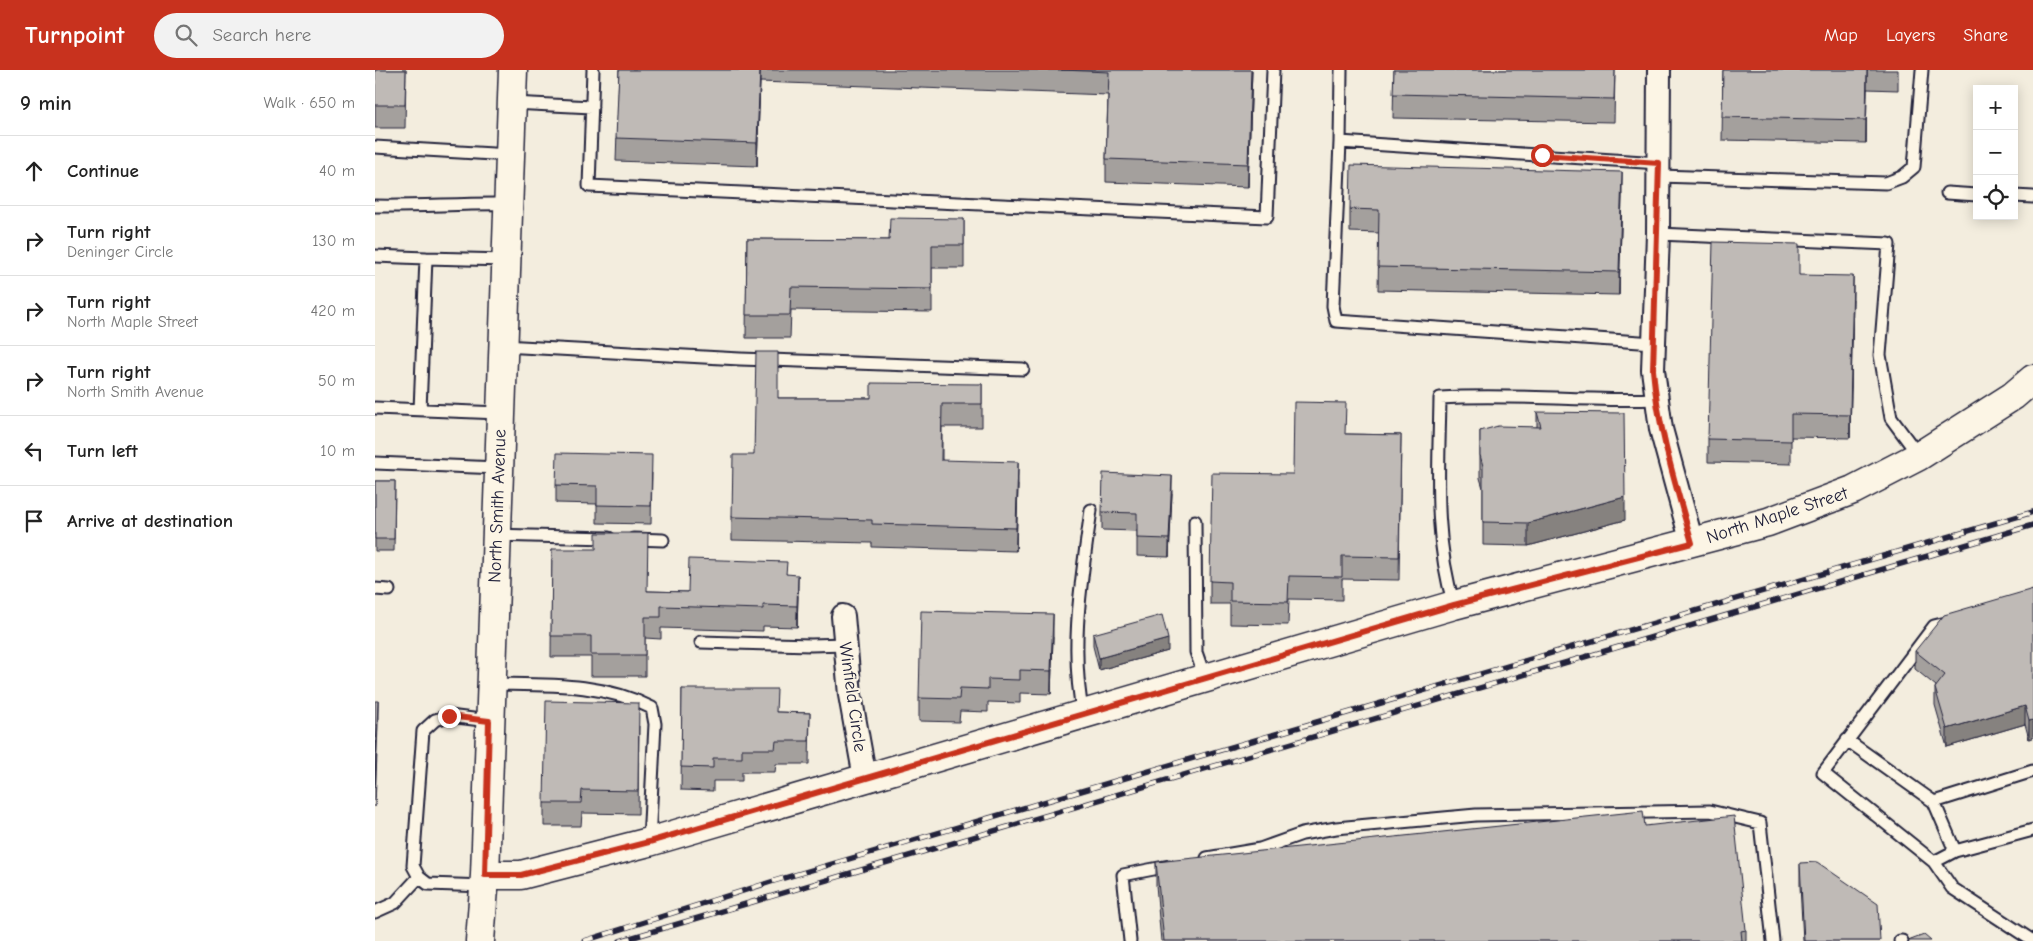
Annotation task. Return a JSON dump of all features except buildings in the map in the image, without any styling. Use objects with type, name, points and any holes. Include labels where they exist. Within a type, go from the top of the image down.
[{"type":"main road","name":"North Smith Avenue","points":[[480,941],[485,881],[490,684],[513,70]]},
{"type":"main road","name":"North Maple Street","points":[[485,881],[521,875],[649,842],[1454,605],[1768,522],[1853,490],[1919,456],[2013,396],[2033,379]]},
{"type":"street","points":[[1659,70],[1658,234],[1653,370],[1655,399],[1661,429],[1692,543]]},
{"type":"street","name":"Winfield Circle","points":[[843,616],[850,695],[865,778]]},
{"type":"lane","points":[[593,70],[589,186],[1267,217],[1273,70]]},
{"type":"lane","points":[[1341,70],[1333,306],[1336,321],[1654,343]]},
{"type":"lane","points":[[1340,142],[1659,170],[1886,183],[1902,177],[1914,167],[1922,70]]},
{"type":"lane","points":[[512,103],[593,106]]},
{"type":"lane","points":[[375,148],[510,156]]},
{"type":"lane","points":[[1947,194],[1973,195]]},
{"type":"lane","points":[[2018,196],[2033,197]]},
{"type":"lane","points":[[375,206],[424,207],[464,204],[508,204]]},
{"type":"lane","points":[[1658,234],[1889,244],[1880,355],[1891,418],[1919,456]]},
{"type":"lane","points":[[375,256],[506,260]]},
{"type":"lane","points":[[420,410],[426,258]]},
{"type":"lane","points":[[503,346],[740,359],[1023,369]]},
{"type":"lane","points":[[1454,605],[1444,572],[1438,507],[1440,398],[1485,395],[1607,401],[1655,399]]},
{"type":"lane","points":[[375,408],[500,413]]},
{"type":"lane","points":[[375,463],[499,468]]},
{"type":"lane","points":[[1083,714],[1077,685],[1077,645],[1082,580],[1091,510]]},
{"type":"lane","points":[[1195,522],[1196,652],[1205,678]]},
{"type":"lane","points":[[496,535],[663,540]]},
{"type":"lane","points":[[375,589],[389,590]]},
{"type":"lane","points":[[1961,618],[1934,626],[1823,773],[1934,862],[1952,888],[2033,941]]},
{"type":"lane","points":[[701,642],[846,644]]},
{"type":"lane","points":[[490,684],[575,685],[632,697],[652,708],[655,724],[649,842]]},
{"type":"lane","points":[[485,881],[428,884],[419,877],[413,866],[423,731],[435,720],[449,716],[489,721]]},
{"type":"lane","points":[[1847,740],[1934,802],[1955,851]]},
{"type":"lane","points":[[1934,802],[2033,771]]},
{"type":"lane","points":[[1198,860],[1260,849],[1302,834],[1336,828],[1476,815],[1710,811],[1760,823],[1773,941]]},
{"type":"lane","points":[[1934,862],[1955,851],[2033,830]]},
{"type":"lane","points":[[1130,941],[1123,875],[1179,864]]},
{"type":"lane","points":[[375,912],[395,903],[419,877]]},
{"type":"railway","points":[[584,941],[774,881],[2033,512]]},
{"type":"railway","points":[[620,941],[2033,525]]},
{"type":"route","points":[[449,716],[489,721],[485,875],[521,875],[649,842],[1454,605],[1692,543],[1661,429],[1655,399],[1653,370],[1659,163],[1542,155]]}]
